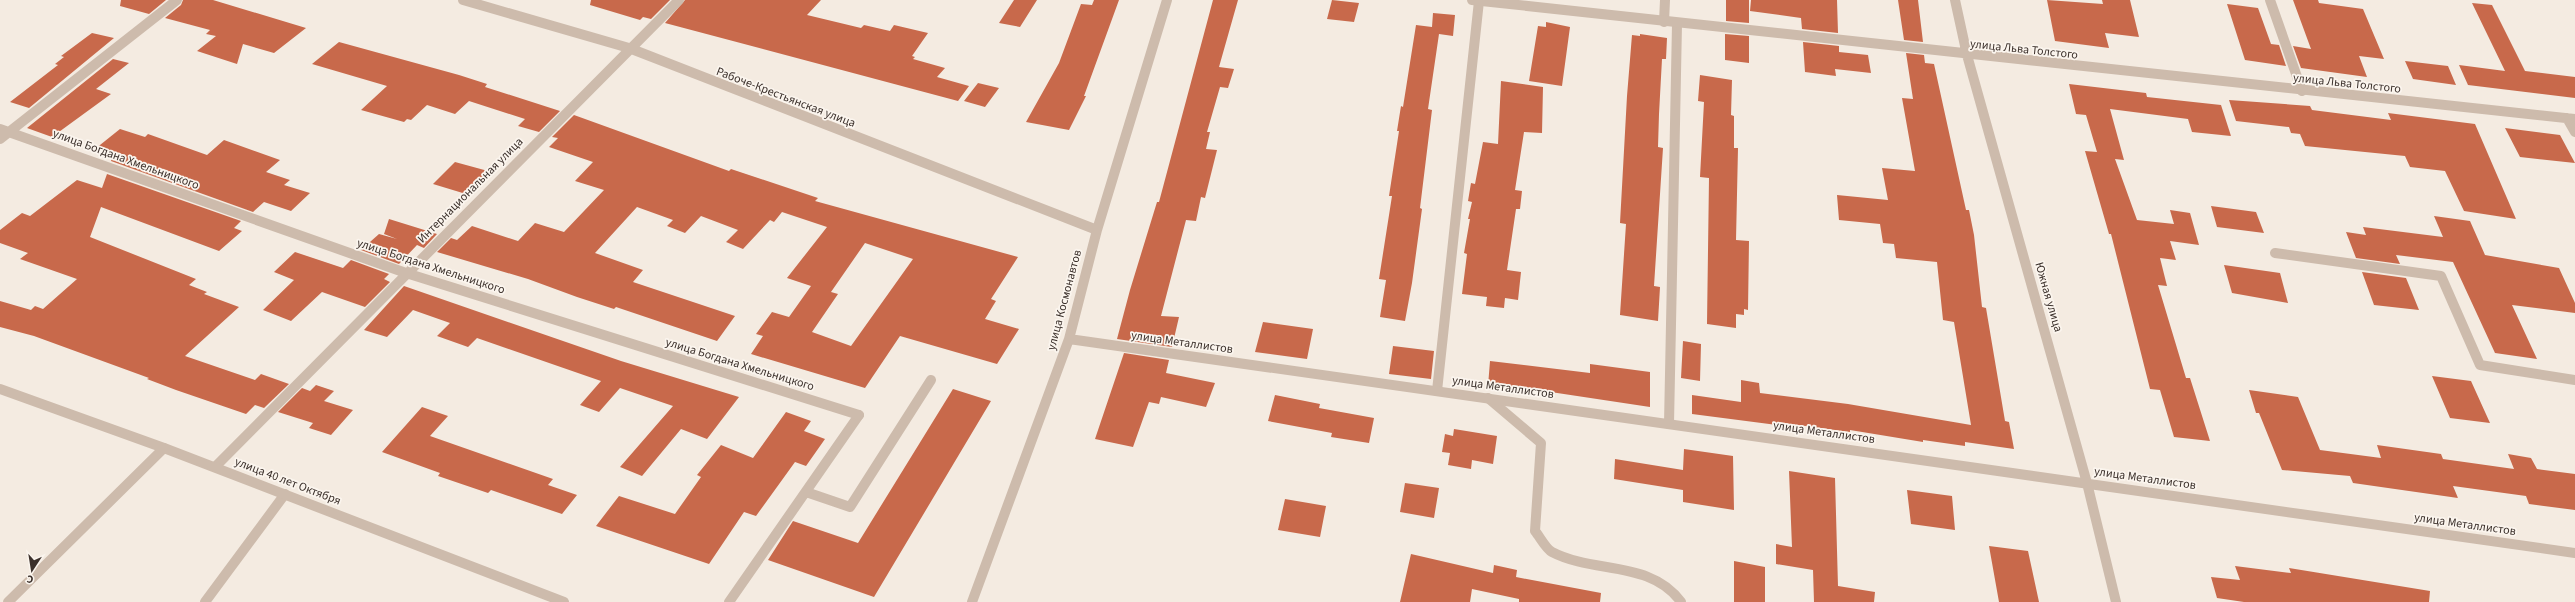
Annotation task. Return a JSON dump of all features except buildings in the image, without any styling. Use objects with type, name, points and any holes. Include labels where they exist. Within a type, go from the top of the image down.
[{"type":"street","points":[[0,139],[5,130],[177,0]]},
{"type":"street","name":"Рабоче-Крестьянская улица","points":[[462,0],[629,48],[1097,230]]},
{"type":"street","name":"Интернациональная улица","points":[[215,467],[678,0]]},
{"type":"street","name":"улица Космонавтов","points":[[972,602],[1069,339],[1097,230],[1167,0]]},
{"type":"street","points":[[1437,391],[1475,0]]},
{"type":"street","name":"улица Льва Толстого","points":[[1475,0],[1677,24],[2302,91],[2571,118]]},
{"type":"street","points":[[1664,22],[1665,0]]},
{"type":"street","name":"Южная улица","points":[[1954,0],[1967,55],[2087,483],[2116,602]]},
{"type":"street","points":[[2270,0],[2302,91]]},
{"type":"street","points":[[1669,424],[1677,24]]},
{"type":"street","points":[[2571,118],[2575,132]]},
{"type":"street","name":"улица Богдана Хмельницкого","points":[[5,130],[406,273],[859,415],[806,492]]},
{"type":"street","points":[[2275,253],[2441,276],[2480,365],[2575,380]]},
{"type":"street","name":"улица Металлистов","points":[[1069,339],[2575,553]]},
{"type":"street","points":[[729,602],[806,492],[850,507],[930,380]]},
{"type":"street","name":"улица 40 лет Октября","points":[[0,389],[215,467],[564,602]]},
{"type":"street","points":[[1488,398],[1541,443],[1535,531],[1551,552],[1588,564],[1640,572],[1671,588],[1681,602]]},
{"type":"street","points":[[8,602],[164,448]]},
{"type":"street","points":[[205,602],[285,494]]}]
